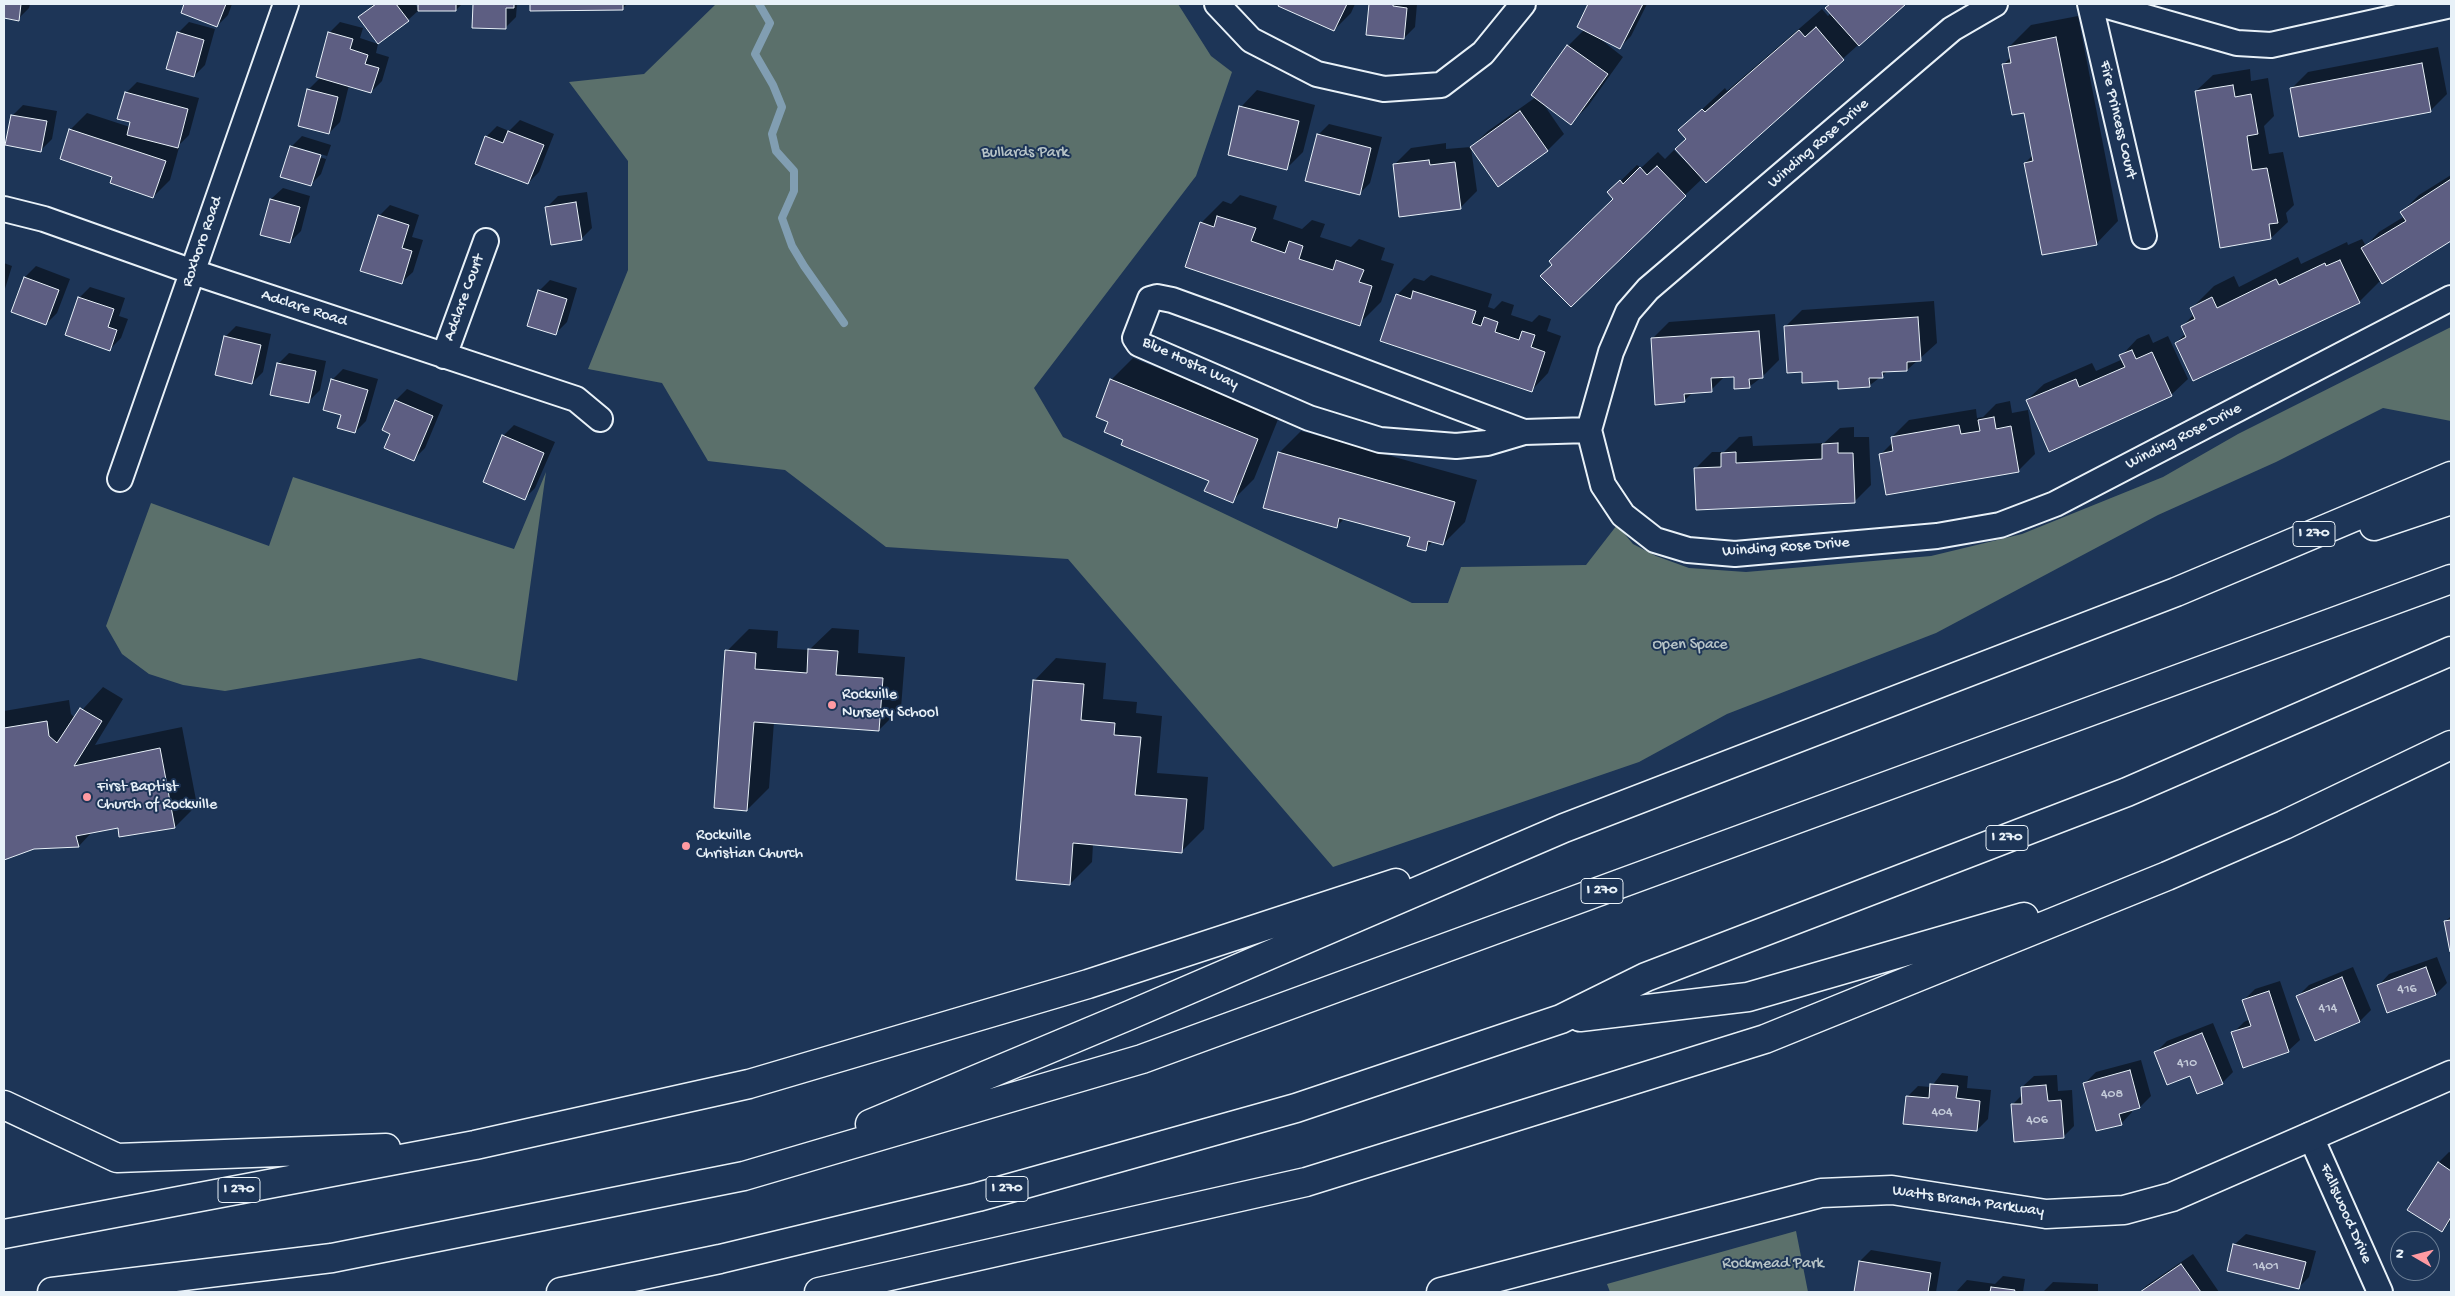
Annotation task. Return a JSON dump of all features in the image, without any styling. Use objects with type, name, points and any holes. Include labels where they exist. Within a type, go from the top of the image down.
[{"type":"main road","name":"I 270","points":[[4,1234],[475,1145],[749,1084],[1088,984],[1564,828],[2176,592],[2451,476]]},
{"type":"main road","points":[[2176,592],[2451,500]]},
{"type":"main road","name":"I 270","points":[[52,1292],[332,1258],[744,1176],[1142,1060],[2451,579]]},
{"type":"main road","name":"I 270","points":[[561,1292],[720,1259],[978,1197],[1296,1108],[1561,1019],[1646,977],[2127,792],[2451,651]]},
{"type":"main road","points":[[819,1292],[1316,1179],[1765,1039],[2167,876],[2284,825],[2451,744]]},
{"type":"main road","points":[[744,1176],[1130,1015],[1564,828]]},
{"type":"main road","points":[[1561,1019],[1748,997],[2167,876]]},
{"type":"main road","name":"Watts Branch Parkway","points":[[1441,1292],[1821,1193],[1892,1190],[2046,1214],[2124,1210],[2172,1196],[2451,1075]]},
{"type":"main road","points":[[4,1106],[116,1158],[475,1145]]},
{"type":"street","name":"Roxboro Road","points":[[120,479],[286,4]]},
{"type":"street","points":[[1217,4],[1251,40],[1316,74],[1384,89],[1441,85],[1482,52],[1523,4]]},
{"type":"street","name":"Winding Rose Drive","points":[[1995,4],[1952,29],[1648,290],[1628,312],[1611,352],[1589,430],[1603,485],[1623,515],[1655,540],[1688,550],[1735,554],[1937,536],[2000,525],[2055,504],[2451,298]]},
{"type":"street","name":"Fire Princess Court","points":[[2090,4],[2144,236]]},
{"type":"street","points":[[2100,4],[2238,43],[2271,45],[2451,5]]},
{"type":"street","name":"Adclare Road","points":[[4,209],[44,219],[192,272],[576,400],[600,419]]},
{"type":"street","name":"Adclare Court","points":[[444,356],[486,241]]},
{"type":"street","name":"Blue Hosta Way","points":[[1524,432],[1172,300],[1157,297],[1150,299],[1135,338],[1139,344],[1309,418],[1380,440],[1456,446],[1488,443],[1524,432],[1589,430]]},
{"type":"street","name":"Fallswood Drive","points":[[2310,1135],[2380,1292]]},
{"type":"green space","points":[[716,4],[1178,4],[1211,56],[1232,72],[1196,176],[1034,388],[1063,437],[1412,603],[1448,603],[1461,567],[1586,565],[1617,525],[1633,544],[1656,556],[1689,568],[1746,572],[1931,556],[2022,534],[2163,477],[2238,434],[2451,327],[2451,421],[2383,408],[2276,462],[2158,515],[1936,633],[1727,714],[1639,762],[1333,867],[1068,559],[886,547],[785,470],[708,461],[662,383],[588,369],[628,270],[628,161],[569,82],[644,74]]},
{"type":"green space","points":[[546,472],[517,681],[420,658],[225,691],[183,685],[149,674],[122,654],[106,626],[151,503],[269,546],[293,477],[514,549]]},
{"type":"green space","name":"Rockmead Park","points":[[1796,1231],[1808,1292],[1610,1292],[1607,1284]]},
{"type":"building","points":[[4,4],[21,4],[19,21],[4,18]]},
{"type":"building","points":[[184,4],[226,4],[217,27],[181,13]]},
{"type":"building","points":[[376,4],[396,4],[409,21],[378,44],[358,17]]},
{"type":"building","points":[[418,4],[456,4],[456,11],[418,11]]},
{"type":"building","points":[[473,4],[514,4],[514,8],[506,8],[506,29],[472,28]]},
{"type":"building","points":[[530,4],[623,4],[623,10],[530,11]]},
{"type":"building","points":[[1279,4],[1347,4],[1334,31],[1278,6]]},
{"type":"building","points":[[1369,4],[1393,4],[1393,6],[1407,8],[1404,39],[1366,35]]},
{"type":"building","points":[[1588,4],[1643,4],[1620,49],[1577,27]]},
{"type":"building","points":[[1830,4],[1906,4],[1859,46],[1825,8]]},
{"type":"building","points":[[1816,27],[1844,60],[1706,183],[1675,149],[1686,139],[1678,130],[1702,109],[1705,112],[1799,30],[1805,37]]},
{"type":"building","points":[[177,32],[204,40],[194,77],[166,69]]},
{"type":"building","points":[[328,32],[353,39],[350,49],[368,55],[365,64],[379,68],[371,93],[316,77]]},
{"type":"building","points":[[2056,37],[2097,245],[2042,255],[2024,163],[2033,161],[2024,113],[2012,115],[2002,64],[2011,63],[2008,47]]},
{"type":"building","points":[[1567,45],[1608,74],[1571,125],[1531,95]]},
{"type":"building","points":[[2422,63],[2431,112],[2299,137],[2290,88]]},
{"type":"building","points":[[2233,85],[2235,97],[2251,94],[2258,134],[2247,136],[2252,170],[2267,168],[2278,223],[2269,224],[2271,239],[2220,248],[2195,91]]},
{"type":"building","points":[[307,89],[338,97],[329,134],[298,126]]},
{"type":"building","points":[[125,92],[188,109],[178,148],[127,135],[130,122],[117,119]]},
{"type":"building","points":[[1239,106],[1299,121],[1287,170],[1228,155]]},
{"type":"building","points":[[1520,111],[1548,151],[1498,187],[1470,147]]},
{"type":"building","points":[[11,115],[47,121],[41,152],[5,145]]},
{"type":"building","points":[[69,129],[166,161],[153,198],[110,183],[112,177],[60,159]]},
{"type":"building","points":[[508,131],[544,145],[528,184],[475,164],[485,136],[503,143]]},
{"type":"building","points":[[1317,134],[1371,148],[1360,195],[1305,181]]},
{"type":"building","points":[[290,146],[321,155],[311,186],[280,177]]},
{"type":"building","points":[[1429,160],[1430,165],[1455,162],[1461,209],[1399,217],[1393,164]]},
{"type":"building","points":[[1657,166],[1686,196],[1571,307],[1540,276],[1552,265],[1549,261],[1613,199],[1607,192],[1620,180],[1623,184],[1640,167],[1647,175]]},
{"type":"building","points":[[2451,179],[2451,241],[2382,284],[2361,248],[2406,221],[2400,212]]},
{"type":"building","points":[[270,199],[300,207],[290,243],[260,235]]},
{"type":"building","points":[[576,202],[582,240],[551,245],[545,207]]},
{"type":"building","points":[[378,215],[409,225],[402,248],[412,251],[402,284],[360,271]]},
{"type":"building","points":[[1217,216],[1256,228],[1251,241],[1285,253],[1289,241],[1303,246],[1299,259],[1333,270],[1336,260],[1364,270],[1359,282],[1372,286],[1360,326],[1185,267],[1200,222],[1214,227]]},
{"type":"building","points":[[2340,260],[2360,303],[2193,381],[2175,343],[2186,337],[2181,326],[2195,319],[2190,308],[2212,297],[2217,308],[2276,279],[2279,285],[2325,263],[2326,266]]},
{"type":"building","points":[[24,277],[59,290],[46,325],[11,312]]},
{"type":"building","points":[[538,290],[567,299],[556,335],[527,326]]},
{"type":"building","points":[[1413,291],[1476,311],[1472,323],[1481,326],[1484,317],[1498,322],[1495,332],[1519,340],[1522,331],[1535,335],[1531,347],[1545,352],[1532,392],[1380,341],[1396,294],[1411,299]]},
{"type":"building","points":[[78,297],[114,309],[108,327],[117,330],[110,351],[65,335]]},
{"type":"building","points":[[1918,317],[1921,361],[1907,362],[1907,371],[1882,372],[1883,378],[1869,378],[1870,387],[1838,389],[1838,381],[1802,383],[1802,372],[1787,373],[1784,326]]},
{"type":"building","points":[[1759,331],[1763,378],[1749,379],[1750,388],[1734,389],[1734,377],[1711,378],[1712,392],[1684,394],[1685,402],[1655,405],[1651,338]]},
{"type":"building","points":[[224,336],[261,345],[252,384],[215,375]]},
{"type":"building","points":[[2132,350],[2136,359],[2152,352],[2172,396],[2049,452],[2026,400],[2076,379],[2079,387],[2125,367],[2119,355]]},
{"type":"building","points":[[277,363],[316,371],[309,403],[270,395]]},
{"type":"building","points":[[331,379],[368,390],[355,433],[337,428],[341,415],[323,410]]},
{"type":"building","points":[[1110,379],[1258,439],[1233,503],[1204,491],[1209,481],[1121,445],[1123,440],[1104,432],[1108,422],[1096,417]]},
{"type":"building","points":[[395,400],[433,416],[414,461],[384,448],[390,434],[382,430]]},
{"type":"building","points":[[1994,417],[1996,429],[2011,426],[2019,472],[1886,495],[1879,454],[1893,451],[1891,437],[1959,425],[1961,434],[1980,431],[1978,420]]},
{"type":"building","points":[[502,435],[544,453],[525,500],[483,482]]},
{"type":"building","points":[[1838,443],[1838,453],[1853,453],[1855,503],[1696,510],[1694,468],[1721,467],[1721,453],[1736,452],[1736,463],[1822,459],[1822,444]]},
{"type":"building","points":[[1278,452],[1455,502],[1443,545],[1428,541],[1426,551],[1407,546],[1410,537],[1339,518],[1337,528],[1263,508]]},
{"type":"building","points":[[808,649],[838,651],[836,675],[883,678],[879,731],[754,722],[747,811],[714,808],[725,650],[756,653],[755,669],[807,673]]},
{"type":"building","points":[[1033,680],[1084,684],[1081,720],[1115,723],[1114,735],[1141,737],[1135,795],[1187,799],[1182,853],[1073,843],[1070,885],[1016,880]]},
{"type":"building","name":"First Baptist Church of Rockville","points":[[80,708],[102,721],[74,766],[160,748],[175,828],[119,837],[118,828],[76,836],[79,847],[34,849],[4,860],[4,728],[47,721],[49,736],[57,743]]},
{"type":"building","points":[[2451,920],[2451,952],[2450,952],[2444,921]]},
{"type":"building","points":[[2426,967],[2436,995],[2387,1013],[2377,985]]},
{"type":"building","points":[[2342,977],[2360,1022],[2315,1041],[2296,996]]},
{"type":"building","points":[[2269,991],[2289,1052],[2243,1068],[2231,1032],[2251,1026],[2242,1000]]},
{"type":"building","points":[[2202,1033],[2223,1084],[2197,1094],[2190,1076],[2167,1085],[2154,1052]]},
{"type":"building","points":[[2130,1070],[2140,1108],[2119,1114],[2122,1125],[2096,1131],[2083,1083]]},
{"type":"building","points":[[1930,1084],[1958,1086],[1956,1098],[1980,1101],[1977,1131],[1903,1124],[1906,1096],[1929,1098]]},
{"type":"building","points":[[2046,1085],[2048,1101],[2061,1100],[2064,1138],[2014,1142],[2011,1104],[2022,1104],[2021,1087]]},
{"type":"building","points":[[2438,1162],[2451,1171],[2451,1217],[2442,1232],[2407,1210]]},
{"type":"building","points":[[2233,1244],[2306,1262],[2299,1289],[2227,1271]]},
{"type":"building","points":[[1859,1261],[1931,1273],[1928,1292],[1854,1292]]},
{"type":"building","points":[[2181,1264],[2201,1292],[2140,1292]]},
{"type":"building","points":[[1991,1287],[2015,1290],[2014,1292],[1990,1292]]},
{"type":"waterway","points":[[759,4],[770,23],[755,54],[773,85],[782,107],[772,134],[776,151],[794,171],[794,191],[782,218],[792,246],[844,323]]},
{"type":"place","name":"Rockville Nursery School","points":[[832,705]]},
{"type":"place","name":"First Baptist Church of Rockville","points":[[87,797]]},
{"type":"place","name":"Rockville Christian Church","points":[[686,846]]},
{"type":"park label","name":"Bullards Park","points":[[1025,154]]},
{"type":"park label","name":"Open Space","points":[[1690,646]]}]
